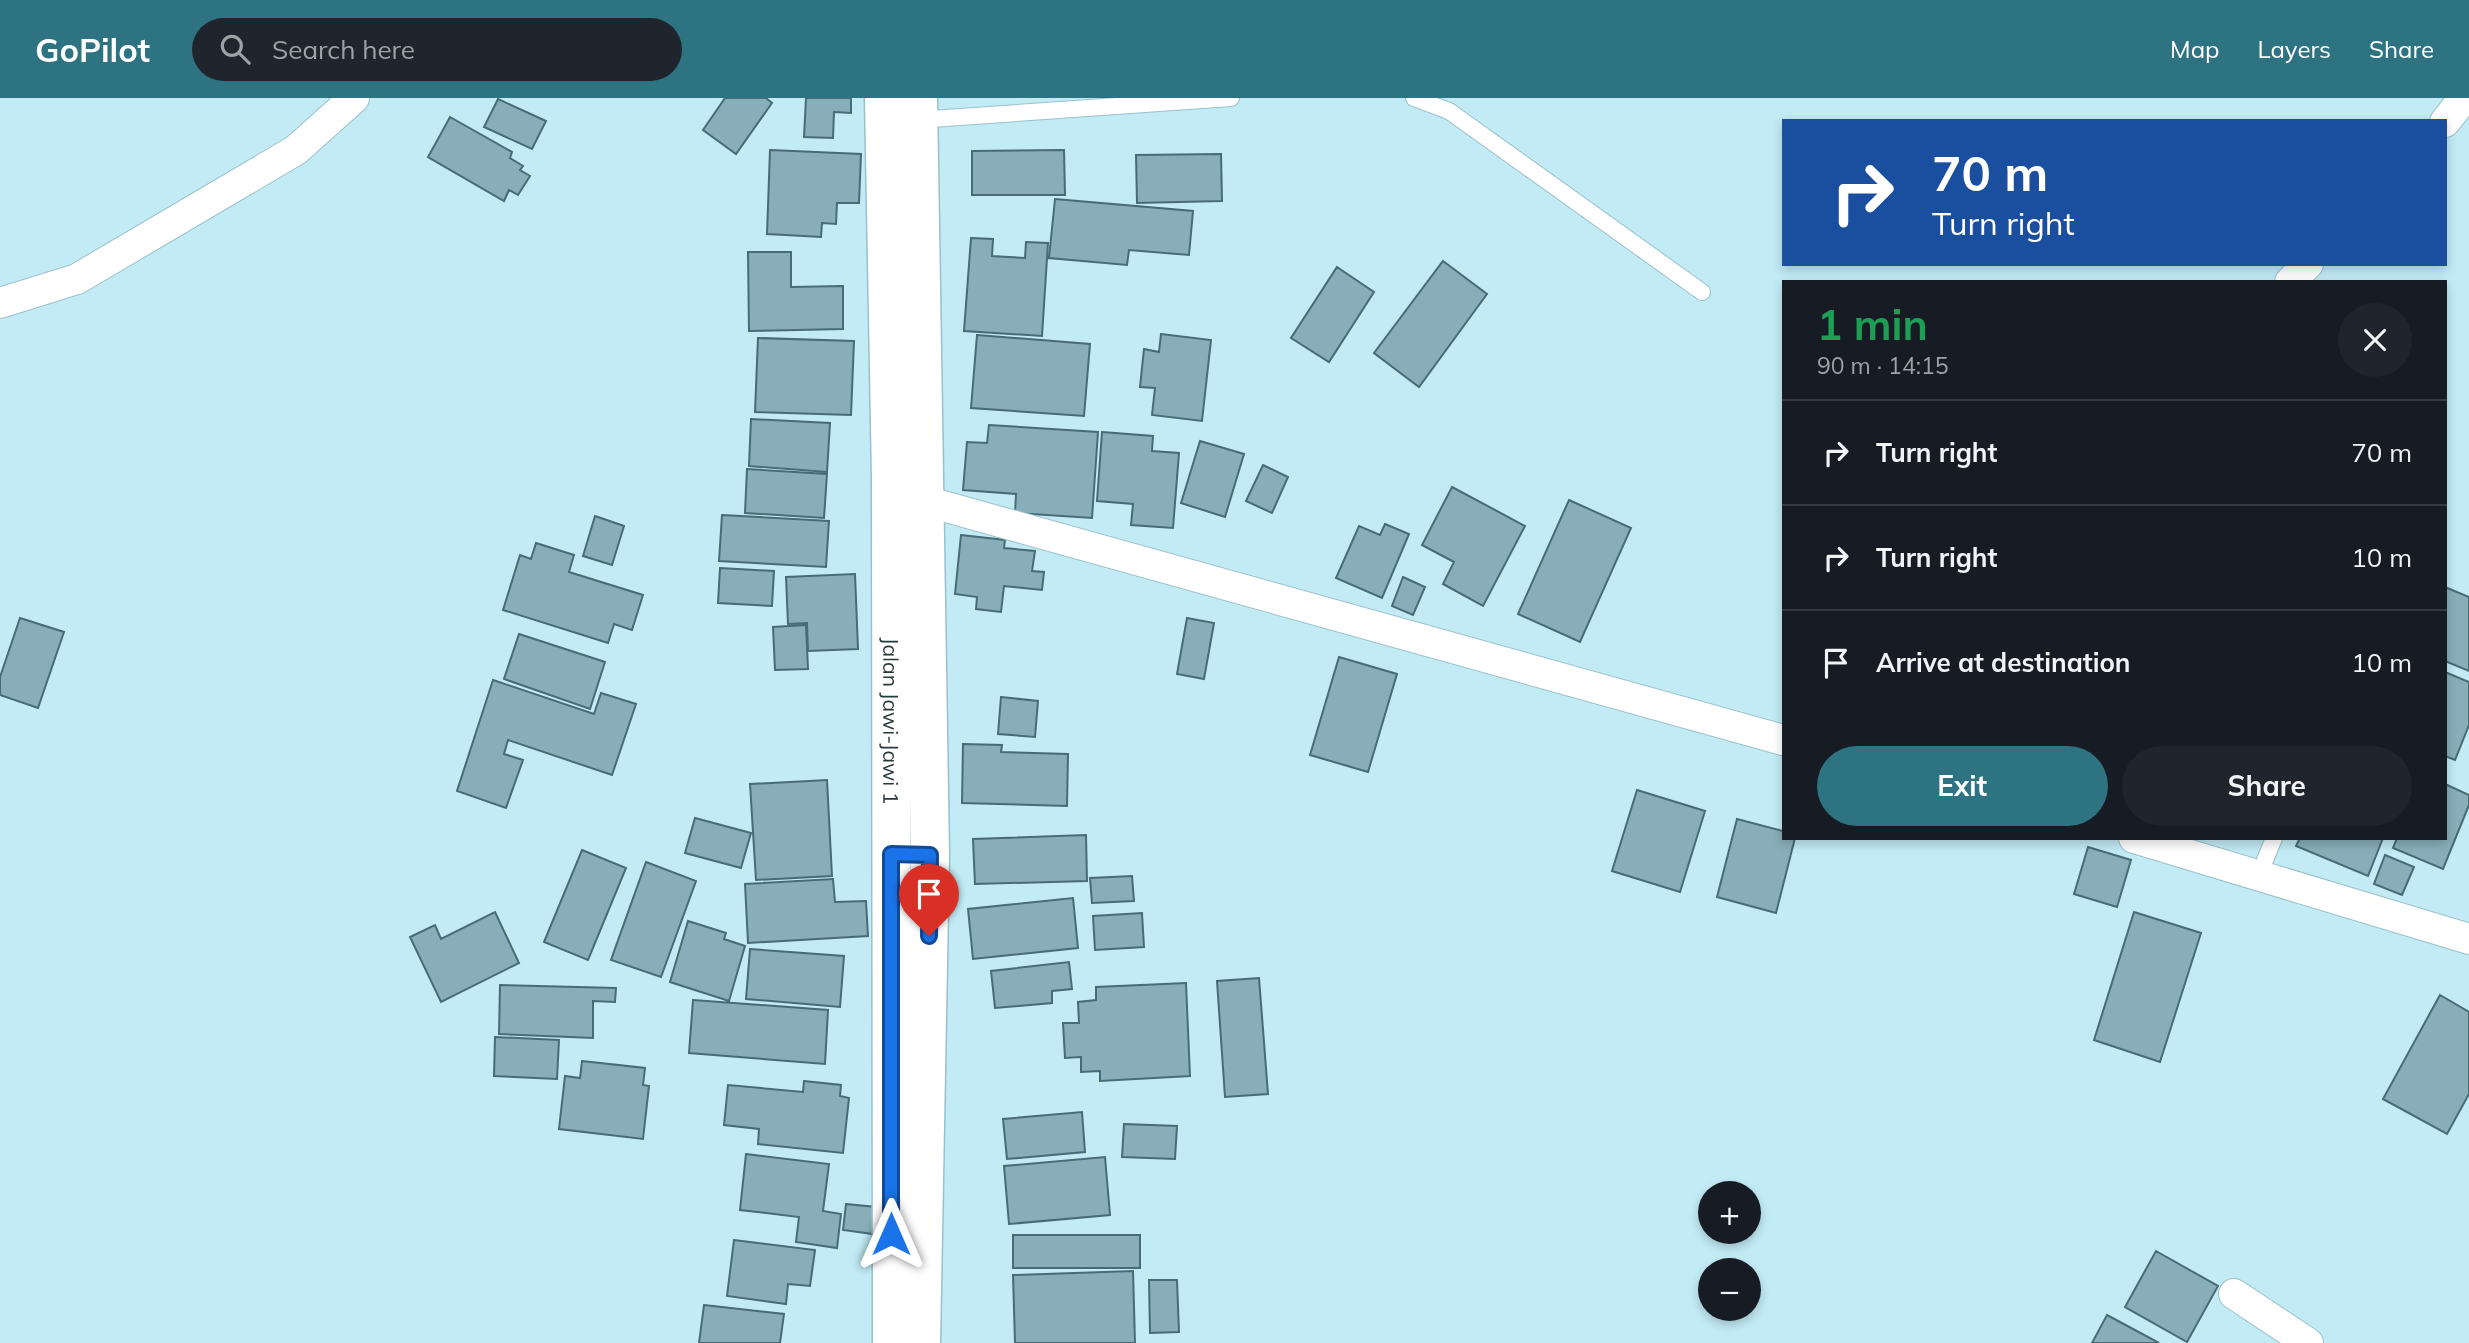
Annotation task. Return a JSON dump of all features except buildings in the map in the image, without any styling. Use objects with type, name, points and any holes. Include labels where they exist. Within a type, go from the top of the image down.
[{"type":"highway","name":"Jalan Jawi-Jawi 1","points":[[884,98],[891,478],[892,1343]]},
{"type":"highway","points":[[918,109],[930,855],[921,1343]]},
{"type":"highway","points":[[891,854],[930,855]]},
{"type":"street","points":[[0,303],[77,279],[296,150],[354,98]]},
{"type":"street","points":[[2447,119],[2464,98]]},
{"type":"street","points":[[2292,280],[2306,266]]},
{"type":"street","points":[[925,501],[1782,740]]},
{"type":"street","points":[[2141,840],[2469,939]]},
{"type":"street","points":[[2234,1294],[2308,1343]]},
{"type":"lane","points":[[918,109],[1231,98]]},
{"type":"lane","points":[[1414,98],[1449,111],[1702,292]]},
{"type":"lane","points":[[2259,875],[2273,840]]},
{"type":"route","points":[[891,1234],[891,854],[930,855],[929,936]]}]
